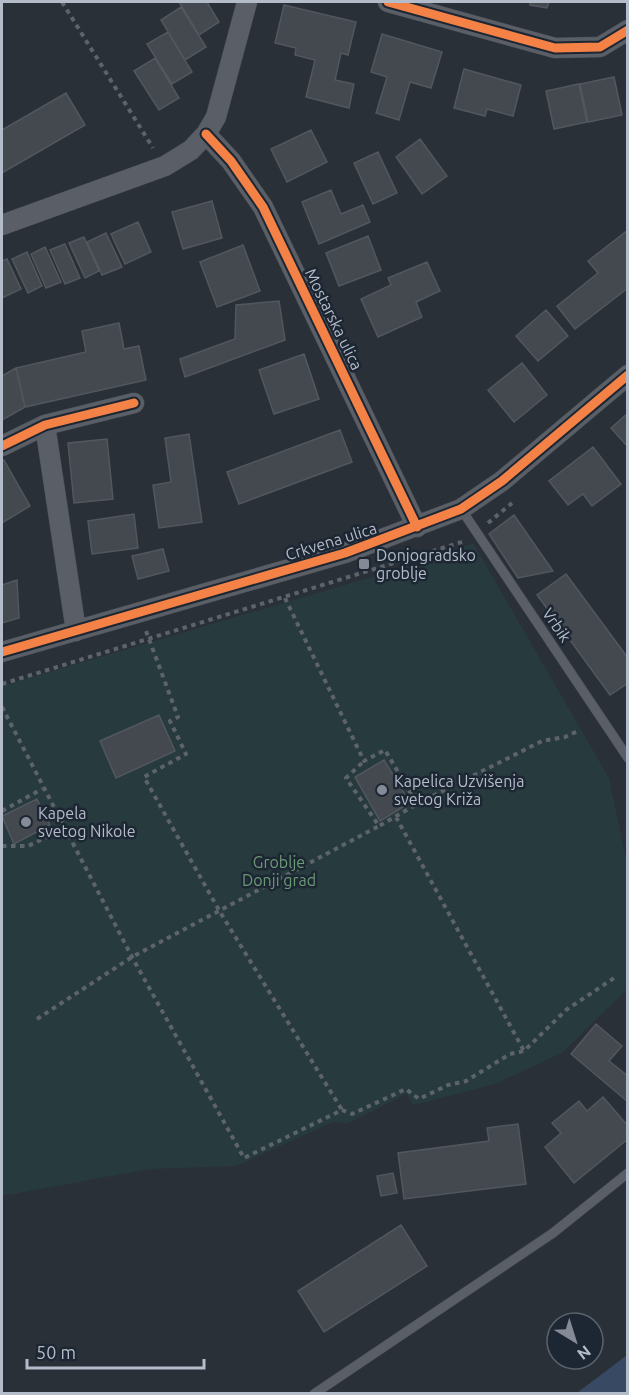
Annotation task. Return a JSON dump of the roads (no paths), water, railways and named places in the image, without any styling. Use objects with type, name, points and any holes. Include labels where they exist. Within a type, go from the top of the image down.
[{"type":"street","points":[[2,225],[165,166],[191,150],[206,134],[216,117],[247,2]]},
{"type":"street","points":[[388,2],[424,6],[555,48],[600,47],[627,30]]},
{"type":"street","name":"Mostarska ulica","points":[[206,134],[231,161],[263,207],[417,527]]},
{"type":"street","name":"Crkvena ulica","points":[[2,652],[345,553],[417,527],[461,508],[502,481],[627,375]]},
{"type":"street","points":[[2,446],[45,425],[134,403]]},
{"type":"street","points":[[45,425],[76,631]]},
{"type":"lane","name":"Vrbik","points":[[461,508],[627,758]]},
{"type":"lane","points":[[314,1394],[553,1233],[627,1173]]},
{"type":"water","points":[[627,1355],[627,1393],[577,1393]]},
{"type":"place","name":"Donjogradsko groblje","points":[[364,564]]},
{"type":"place","name":"Kapelica Uzvišenja svetog Križa","points":[[382,790]]},
{"type":"place","name":"Kapela svetog Nikole","points":[[26,822]]},
{"type":"park label","name":"Groblje Donji grad","points":[[279,871]]}]
